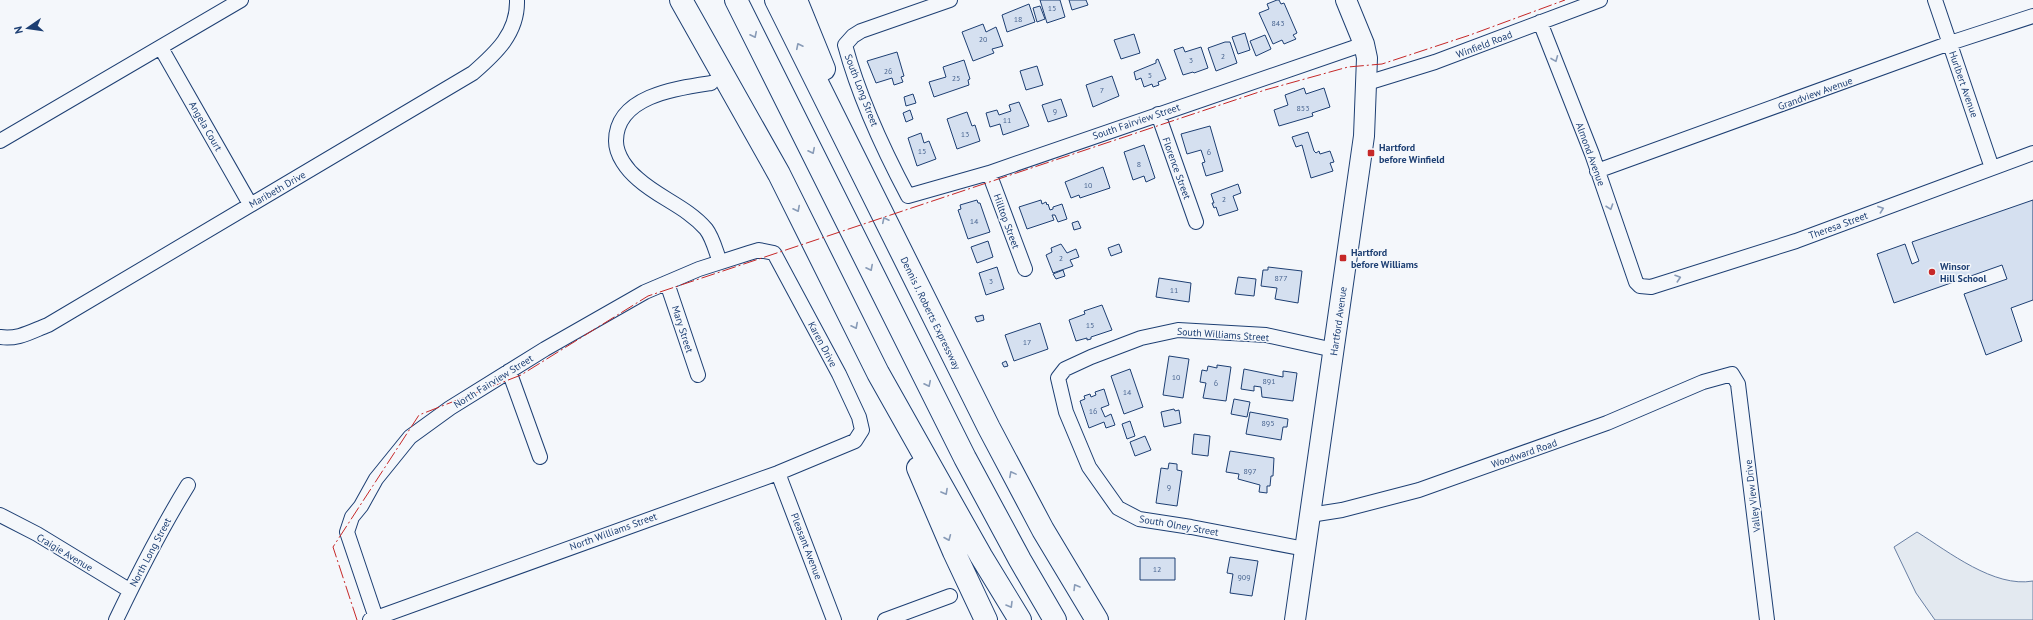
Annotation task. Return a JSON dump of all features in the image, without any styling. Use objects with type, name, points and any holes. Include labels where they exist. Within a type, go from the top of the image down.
[{"type":"highway","points":[[681,0],[779,174],[878,373],[981,556],[1020,620]]},
{"type":"highway","points":[[697,0],[750,105],[779,174]]},
{"type":"highway","points":[[736,0],[965,458],[1020,560],[1055,620]]},
{"type":"highway","name":"Dennis J. Roberts Expressway","points":[[776,0],[1015,478],[1097,620]]},
{"type":"highway","points":[[796,0],[872,193]]},
{"type":"highway","points":[[878,373],[954,552],[986,620]]},
{"type":"main road","name":"Hartford Avenue","points":[[1295,620],[1363,143],[1367,84],[1367,58],[1364,44],[1346,0]]},
{"type":"street","points":[[0,141],[241,0]]},
{"type":"street","name":"Maribeth Drive","points":[[0,337],[9,339],[22,336],[48,325],[473,73],[497,52],[507,39],[514,23],[517,0]]},
{"type":"street","name":"South Long Street","points":[[908,196],[870,114],[851,68],[845,45],[860,31],[950,0]]},
{"type":"street","name":"Winfield Road","points":[[1367,84],[1435,62],[1600,0]]},
{"type":"street","name":"Hurlbert Avenue","points":[[1935,0],[1992,168]]},
{"type":"street","name":"Grandview Avenue","points":[[1597,171],[1950,43],[2033,16]]},
{"type":"street","name":"Almond Avenue","points":[[1540,22],[1592,154],[1636,282],[1640,286]]},
{"type":"street","name":"South Fairview Street","points":[[908,196],[989,173],[1364,44]]},
{"type":"street","name":"Angela Court","points":[[161,48],[250,204]]},
{"type":"street","points":[[711,83],[663,92],[634,107],[620,120],[617,129],[616,148],[627,167],[638,180],[692,215],[707,230],[720,262]]},
{"type":"street","name":"Florence Street","points":[[1158,114],[1196,222]]},
{"type":"street","name":"Theresa Street","points":[[1640,286],[1651,286],[1796,241],[2033,153]]},
{"type":"street","name":"Hilltop Street","points":[[989,173],[1025,269]]},
{"type":"street","name":"North Fairview Street","points":[[374,619],[347,532],[352,517],[361,506],[376,479],[410,437],[450,408],[508,371],[645,292],[699,269],[720,262],[758,250],[769,251]]},
{"type":"street","name":"Karen Drive","points":[[769,251],[774,253],[839,374],[859,417],[862,430],[855,441]]},
{"type":"street","name":"Mary Street","points":[[667,282],[698,375]]},
{"type":"street","name":"South Williams Street","points":[[1091,357],[1141,338],[1178,330],[1266,335],[1334,350]]},
{"type":"street","name":"South Olney Street","points":[[1091,357],[1060,374],[1058,378],[1059,386],[1066,412],[1089,467],[1118,508],[1139,519],[1191,527],[1305,549]]},
{"type":"street","points":[[508,371],[540,457]]},
{"type":"street","name":"Woodward Road","points":[[1310,515],[1342,510],[1419,490],[1607,423],[1703,382],[1732,374]]},
{"type":"street","name":"Valley View Drive","points":[[1732,374],[1738,384],[1767,620]]},
{"type":"street","name":"North Williams Street","points":[[374,619],[778,473],[855,441]]},
{"type":"street","name":"Pleasant Avenue","points":[[778,473],[834,620]]},
{"type":"street","name":"North Long Street","points":[[116,620],[129,590],[188,485]]},
{"type":"street","name":"Craigie Avenue","points":[[0,515],[36,534],[129,590]]},
{"type":"street","points":[[885,620],[950,596]]},
{"type":"shaded area","points":[[1917,532],[1972,567],[1988,574],[2018,582],[2033,581],[2033,620],[1935,620],[1916,593],[1894,547]]},
{"type":"building","points":[[1040,0],[1060,0],[1065,17],[1047,23]]},
{"type":"building","points":[[1069,0],[1086,0],[1088,5],[1072,10]]},
{"type":"building","points":[[1279,0],[1281,4],[1284,3],[1297,33],[1293,35],[1296,39],[1284,44],[1282,40],[1273,44],[1259,13],[1269,9],[1267,4]]},
{"type":"building","points":[[1029,4],[1035,22],[1007,32],[1002,15]]},
{"type":"building","points":[[1040,6],[1045,19],[1037,22],[1033,8]]},
{"type":"building","points":[[983,24],[986,32],[996,27],[1003,46],[992,49],[994,53],[973,61],[962,32]]},
{"type":"building","points":[[1245,33],[1250,50],[1238,54],[1232,37]]},
{"type":"building","points":[[1134,34],[1140,53],[1121,59],[1114,40]]},
{"type":"building","points":[[1265,35],[1271,49],[1256,56],[1250,41]]},
{"type":"building","points":[[1225,42],[1230,42],[1237,63],[1216,71],[1208,48]]},
{"type":"building","points":[[1183,47],[1185,52],[1201,47],[1208,68],[1183,75],[1174,50]]},
{"type":"building","points":[[897,52],[904,76],[901,77],[903,82],[894,85],[892,78],[876,83],[867,61]]},
{"type":"building","points":[[1158,59],[1166,79],[1158,82],[1159,85],[1153,87],[1152,84],[1144,87],[1141,78],[1136,80],[1134,72],[1156,63],[1156,60]]},
{"type":"building","points":[[964,60],[970,79],[968,80],[969,85],[934,97],[929,82],[946,77],[943,67]]},
{"type":"building","points":[[1037,66],[1043,85],[1026,90],[1020,71]]},
{"type":"building","points":[[1112,76],[1119,96],[1093,107],[1086,85]]},
{"type":"building","points":[[1304,88],[1306,94],[1324,88],[1330,107],[1312,113],[1313,116],[1279,126],[1274,110],[1288,105],[1285,95]]},
{"type":"building","points":[[913,94],[916,103],[906,106],[904,97]]},
{"type":"building","points":[[1061,99],[1067,116],[1048,122],[1042,105]]},
{"type":"building","points":[[1019,102],[1029,126],[1003,135],[1000,124],[990,127],[986,113],[997,110],[999,115],[1011,111],[1009,105]]},
{"type":"building","points":[[910,110],[913,119],[906,122],[903,113]]},
{"type":"building","points":[[967,112],[972,126],[975,125],[980,141],[957,149],[947,119]]},
{"type":"building","points":[[1210,126],[1223,171],[1206,176],[1202,163],[1205,162],[1201,150],[1187,154],[1181,134]]},
{"type":"building","points":[[1308,132],[1316,153],[1319,151],[1320,154],[1330,151],[1334,162],[1330,163],[1333,171],[1311,178],[1302,145],[1296,147],[1292,137]]},
{"type":"building","points":[[921,133],[924,143],[929,141],[936,159],[917,166],[908,138]]},
{"type":"building","points":[[1144,145],[1155,178],[1146,182],[1144,176],[1133,180],[1124,152]]},
{"type":"building","points":[[1103,167],[1110,188],[1080,198],[1079,195],[1071,198],[1065,182]]},
{"type":"building","points":[[1238,184],[1241,193],[1233,196],[1238,210],[1219,216],[1216,207],[1214,208],[1212,203],[1214,203],[1211,194]]},
{"type":"building","points":[[977,200],[978,203],[980,203],[990,232],[968,239],[958,210],[961,209],[960,205]]},
{"type":"building","points":[[1041,200],[1042,204],[1046,202],[1047,205],[1048,204],[1050,210],[1053,209],[1053,207],[1062,204],[1067,219],[1058,222],[1055,215],[1052,215],[1054,220],[1027,229],[1019,207]]},
{"type":"building","name":"Winsor Hill School","points":[[2033,200],[2033,300],[2011,308],[2022,341],[1986,355],[1964,294],[2007,279],[2002,265],[1894,303],[1877,254],[1905,244],[1912,264],[1919,261],[1912,242]]},
{"type":"building","points":[[1078,221],[1081,228],[1074,230],[1072,223]]},
{"type":"building","points":[[988,241],[993,257],[977,263],[971,247]]},
{"type":"building","points":[[1061,244],[1067,253],[1076,249],[1079,257],[1070,260],[1073,266],[1053,273],[1046,255],[1052,252],[1051,248]]},
{"type":"building","points":[[1119,244],[1122,252],[1111,256],[1108,248]]},
{"type":"building","points":[[997,267],[1004,289],[986,295],[979,273]]},
{"type":"building","points":[[1268,267],[1302,271],[1298,303],[1275,299],[1277,288],[1261,286],[1263,270],[1268,270]]},
{"type":"building","points":[[1063,270],[1065,276],[1056,279],[1053,274]]},
{"type":"building","points":[[1238,277],[1256,279],[1254,296],[1235,294]]},
{"type":"building","points":[[1159,278],[1191,283],[1189,302],[1156,297]]},
{"type":"building","points":[[1102,305],[1112,330],[1091,337],[1091,339],[1087,340],[1087,338],[1076,341],[1069,320],[1085,314],[1084,311]]},
{"type":"building","points":[[983,315],[984,320],[977,322],[975,317]]},
{"type":"building","points":[[1040,323],[1048,349],[1014,361],[1005,335]]},
{"type":"building","points":[[1169,356],[1189,359],[1183,398],[1163,395]]},
{"type":"building","points":[[1006,361],[1008,366],[1004,367],[1002,363]]},
{"type":"building","points":[[1217,365],[1231,367],[1226,401],[1203,398],[1206,383],[1200,382],[1202,370],[1207,371],[1208,366],[1217,368]]},
{"type":"building","points":[[1130,369],[1143,407],[1124,414],[1111,376]]},
{"type":"building","points":[[1244,369],[1283,377],[1283,371],[1297,373],[1293,401],[1262,397],[1261,387],[1254,386],[1254,391],[1241,389]]},
{"type":"building","points":[[1104,389],[1109,405],[1101,408],[1105,417],[1111,414],[1115,425],[1106,428],[1104,422],[1089,428],[1080,401],[1085,399],[1084,396],[1090,394],[1091,397],[1096,395],[1095,392]]},
{"type":"building","points":[[1234,399],[1250,402],[1247,417],[1231,414]]},
{"type":"building","points":[[1174,409],[1175,411],[1179,410],[1181,423],[1164,427],[1161,412]]},
{"type":"building","points":[[1250,412],[1288,419],[1287,427],[1283,427],[1281,440],[1246,434]]},
{"type":"building","points":[[1130,421],[1135,436],[1127,439],[1122,424]]},
{"type":"building","points":[[1194,434],[1210,436],[1208,456],[1192,454]]},
{"type":"building","points":[[1145,436],[1151,450],[1135,456],[1130,442]]},
{"type":"building","points":[[1230,451],[1274,458],[1273,476],[1271,476],[1270,486],[1267,486],[1267,493],[1259,492],[1260,485],[1238,479],[1239,474],[1226,472]]},
{"type":"building","points":[[1169,463],[1177,464],[1177,470],[1182,471],[1177,506],[1156,503],[1161,468],[1168,469]]},
{"type":"building","points":[[1230,557],[1258,561],[1252,596],[1230,593],[1233,574],[1227,573]]},
{"type":"building","points":[[1140,558],[1175,558],[1175,580],[1140,580]]},
{"type":"power","points":[[357,620],[333,547],[419,415],[521,375],[648,296],[1265,90],[1348,67],[1382,64],[1470,35],[1565,0]]},
{"type":"place","name":"Hartford before Winfield","points":[[1371,153]]},
{"type":"place","name":"Hartford before Williams","points":[[1343,258]]},
{"type":"place","name":"Winsor Hill School","points":[[1932,272]]}]
